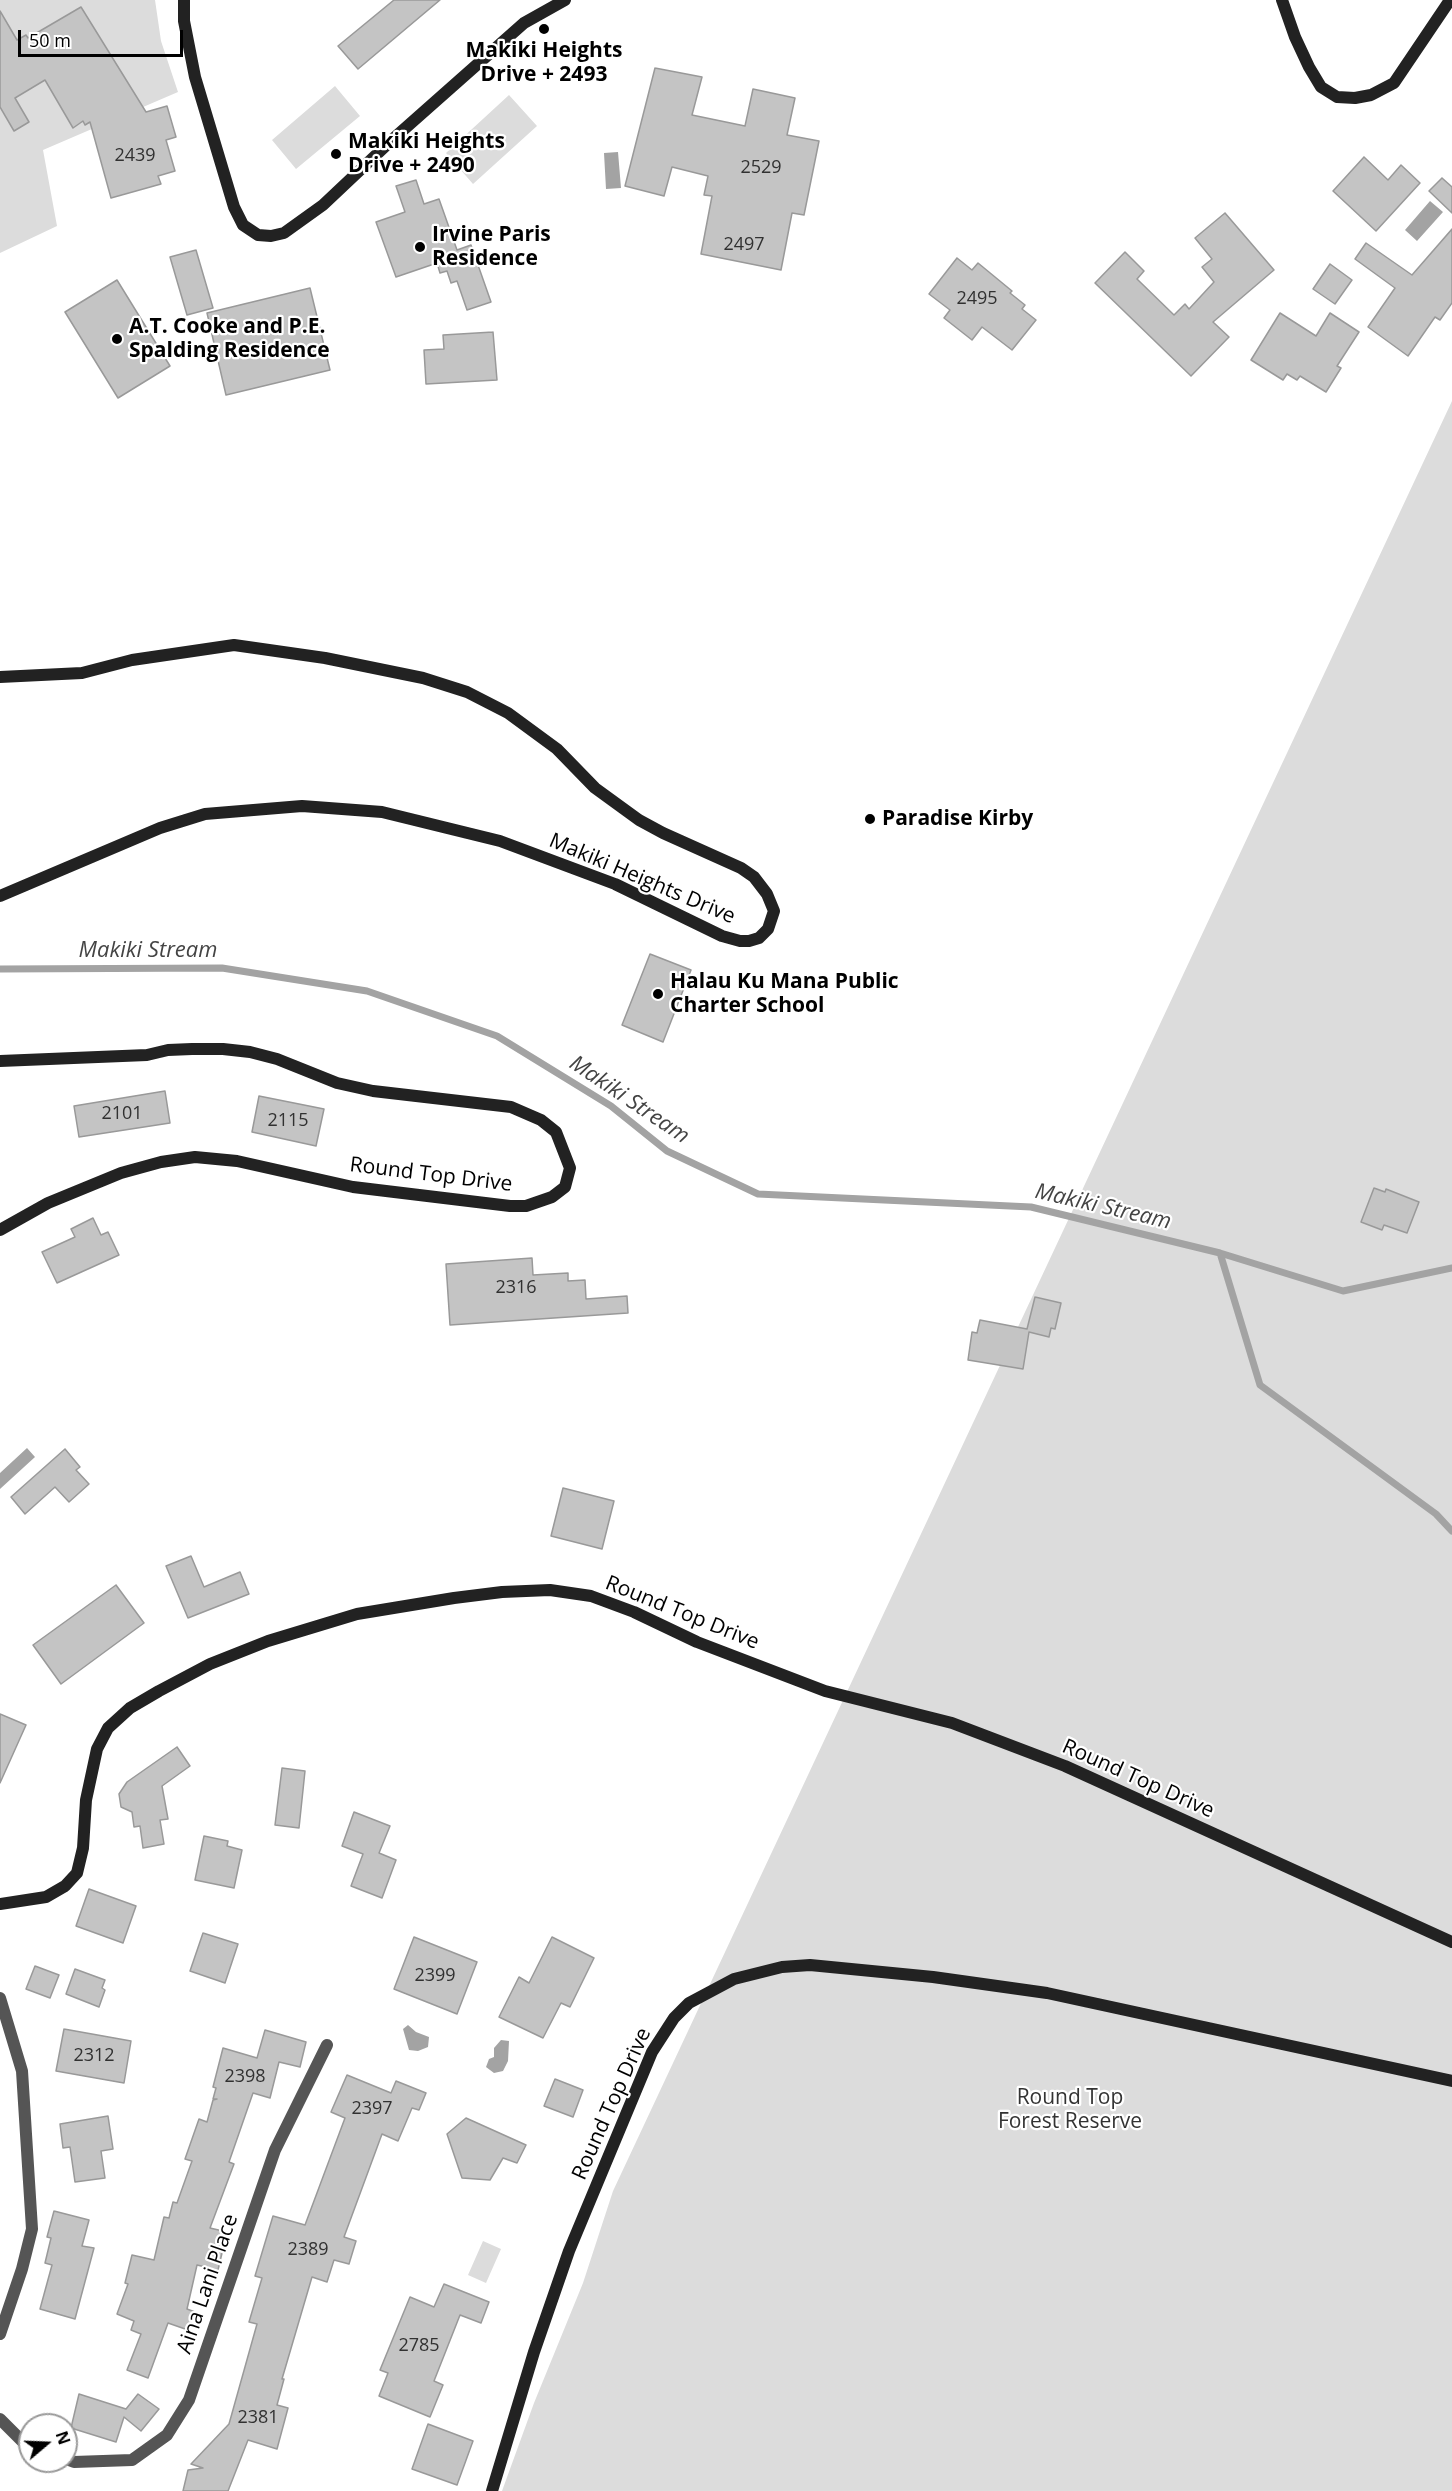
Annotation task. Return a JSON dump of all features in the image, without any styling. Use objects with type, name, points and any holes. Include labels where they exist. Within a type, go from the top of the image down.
[{"type":"street","points":[[184,0],[184,21],[195,76],[234,207],[243,225],[258,235],[271,236],[284,232],[323,205],[393,138],[524,22],[565,0]]},
{"type":"street","points":[[1282,0],[1308,67],[1321,87],[1337,97],[1355,98],[1371,95],[1394,83],[1450,0]]},
{"type":"street","name":"Makiki Heights Drive","points":[[0,677],[82,673],[132,660],[234,645],[325,658],[423,678],[467,693],[508,714],[557,749],[595,788],[639,820],[741,868],[754,877],[767,894],[774,911],[768,929],[759,938],[749,942],[740,941],[722,936],[615,884],[500,841],[382,812],[302,806],[205,814],[160,828],[0,896]]},
{"type":"street","name":"Round Top Drive","points":[[0,1061],[147,1055],[168,1050],[192,1049],[250,1052],[277,1059],[337,1083],[373,1091],[511,1107],[541,1120],[556,1132],[570,1168],[565,1187],[552,1197],[526,1206],[510,1206],[353,1187],[237,1161],[195,1157],[161,1162],[120,1173],[48,1203],[0,1230]]},
{"type":"street","name":"Round Top Drive","points":[[0,1904],[46,1897],[65,1886],[77,1873],[84,1848],[86,1800],[97,1749],[108,1728],[140,1702],[210,1664],[267,1641],[357,1614],[463,1597],[550,1590],[591,1596],[634,1612],[697,1642],[825,1691],[952,1723],[1065,1766],[1452,1942]]},
{"type":"street","name":"Round Top Drive","points":[[492,2491],[534,2352],[569,2251],[652,2052],[674,2018],[689,2003],[734,1979],[782,1967],[810,1965],[933,1977],[1047,1992],[1452,2081]]},
{"type":"street","points":[[0,1998],[22,2071],[32,2229],[22,2270],[0,2334]]},
{"type":"street","name":"Aina Lani Place","points":[[78,2462],[132,2460],[167,2435],[189,2400],[275,2150],[327,2044]]},
{"type":"street","points":[[0,2419],[18,2437]]},
{"type":"green space","points":[[0,0],[155,0],[161,41],[178,92],[43,150],[57,226],[0,253]]},
{"type":"green space","points":[[335,86],[360,116],[296,169],[272,140]]},
{"type":"green space","points":[[509,95],[537,126],[473,184],[446,153]]},
{"type":"green space","name":"Round Top Forest Reserve","points":[[1452,401],[1452,2491],[502,2491],[534,2403],[583,2283],[613,2191]]},
{"type":"green space","points":[[483,2241],[501,2249],[486,2283],[468,2275]]},
{"type":"shaded area","points":[[618,152],[621,188],[606,189],[604,153]]},
{"type":"shaded area","points":[[1430,201],[1443,212],[1417,241],[1405,230]]},
{"type":"shaded area","points":[[27,1448],[35,1457],[0,1489],[0,1473]]},
{"type":"shaded area","points":[[408,2025],[416,2032],[429,2037],[428,2047],[418,2051],[409,2050],[403,2029]]},
{"type":"shaded area","points":[[501,2040],[509,2041],[508,2061],[503,2071],[494,2073],[486,2067],[489,2059],[494,2057],[494,2048]]},
{"type":"building","points":[[394,0],[440,0],[358,69],[338,46]]},
{"type":"building","points":[[81,7],[146,112],[167,106],[176,137],[166,140],[175,171],[158,176],[161,184],[111,198],[90,122],[85,125],[83,121],[73,128],[45,80],[15,98],[29,122],[14,131],[0,107],[0,11],[17,40],[26,35],[28,38]]},
{"type":"building","points":[[655,68],[702,77],[692,115],[745,126],[753,89],[795,98],[787,135],[819,141],[804,215],[792,213],[781,270],[701,254],[712,196],[704,195],[708,176],[672,167],[664,196],[625,186]]},
{"type":"building","points":[[1364,157],[1388,180],[1401,165],[1420,183],[1376,231],[1333,191]]},
{"type":"building","points":[[1442,178],[1452,187],[1452,213],[1429,191]]},
{"type":"building","name":"Irvine Paris Residence","points":[[416,180],[424,204],[439,199],[457,250],[471,245],[491,302],[467,310],[457,281],[451,283],[447,271],[440,273],[437,263],[396,277],[376,222],[405,212],[396,186]]},
{"type":"building","points":[[1225,213],[1274,270],[1213,322],[1229,337],[1191,376],[1095,283],[1125,252],[1144,271],[1137,279],[1174,315],[1185,304],[1189,309],[1214,282],[1202,267],[1212,259],[1195,238]]},
{"type":"building","points":[[1452,229],[1452,303],[1440,320],[1435,317],[1408,356],[1368,327],[1395,288],[1355,259],[1366,243],[1412,275]]},
{"type":"building","points":[[196,250],[213,308],[187,315],[170,257]]},
{"type":"building","points":[[957,258],[972,270],[978,263],[1012,291],[1010,293],[1025,305],[1022,309],[1036,320],[1012,350],[982,327],[972,340],[944,318],[950,310],[929,294]]},
{"type":"building","points":[[1330,264],[1352,280],[1335,304],[1313,289]]},
{"type":"building","name":"A.T. Cooke and P.E. Spalding Residence","points":[[117,280],[170,366],[118,398],[65,312]]},
{"type":"building","points":[[310,288],[330,370],[226,395],[207,313]]},
{"type":"building","points":[[1280,313],[1316,336],[1330,313],[1359,332],[1337,366],[1341,368],[1326,392],[1300,376],[1297,380],[1287,374],[1283,380],[1251,360]]},
{"type":"building","points":[[493,332],[497,380],[426,384],[424,350],[444,349],[443,335]]},
{"type":"building","name":"Halau Ku Mana Public Charter School","points":[[650,954],[691,970],[663,1042],[622,1025]]},
{"type":"building","points":[[165,1091],[170,1123],[79,1137],[74,1106]]},
{"type":"building","points":[[259,1096],[324,1109],[316,1146],[252,1132]]},
{"type":"building","points":[[1374,1188],[1385,1192],[1386,1189],[1419,1202],[1407,1233],[1384,1225],[1382,1230],[1361,1222]]},
{"type":"building","points":[[93,1218],[101,1235],[108,1232],[119,1255],[57,1283],[42,1252],[75,1237],[71,1229]]},
{"type":"building","points":[[532,1258],[533,1275],[568,1273],[568,1281],[585,1280],[586,1299],[627,1296],[628,1313],[450,1325],[446,1264]]},
{"type":"building","points":[[1035,1297],[1061,1303],[1055,1329],[1051,1328],[1049,1337],[1029,1332],[1023,1369],[968,1360],[972,1332],[977,1333],[980,1320],[1027,1329]]},
{"type":"building","points":[[65,1449],[80,1467],[76,1470],[89,1484],[69,1502],[55,1487],[25,1514],[11,1497]]},
{"type":"building","points":[[563,1488],[614,1501],[602,1549],[551,1536]]},
{"type":"building","points":[[191,1556],[204,1587],[240,1572],[249,1594],[188,1618],[166,1566]]},
{"type":"building","points":[[116,1585],[144,1623],[61,1684],[33,1645]]},
{"type":"building","points":[[0,1714],[26,1725],[0,1783]]},
{"type":"building","points":[[177,1747],[190,1766],[162,1786],[168,1819],[160,1820],[164,1844],[143,1848],[140,1826],[134,1827],[132,1812],[121,1807],[119,1794],[127,1782]]},
{"type":"building","points":[[282,1768],[305,1771],[299,1828],[275,1825]]},
{"type":"building","points":[[354,1812],[390,1826],[379,1853],[396,1860],[382,1898],[351,1886],[363,1854],[342,1846]]},
{"type":"building","points":[[204,1836],[228,1841],[227,1846],[242,1850],[234,1888],[195,1880]]},
{"type":"building","points":[[89,1889],[136,1906],[123,1943],[76,1926]]},
{"type":"building","points":[[203,1933],[238,1944],[225,1983],[190,1971]]},
{"type":"building","points":[[414,1937],[477,1962],[457,2014],[394,1989]]},
{"type":"building","points":[[552,1937],[594,1958],[570,2007],[561,2003],[543,2038],[499,2017],[519,1977],[529,1983]]},
{"type":"building","points":[[35,1966],[59,1975],[50,1998],[26,1989]]},
{"type":"building","points":[[75,1969],[105,1980],[102,1988],[105,1990],[99,2007],[66,1994]]},
{"type":"building","points":[[64,2029],[131,2041],[124,2083],[56,2071]]},
{"type":"building","points":[[265,2030],[306,2042],[300,2067],[279,2062],[270,2098],[253,2093],[229,2162],[234,2164],[210,2228],[227,2232],[218,2270],[197,2265],[187,2309],[195,2312],[188,2330],[168,2323],[148,2378],[127,2370],[141,2334],[131,2330],[134,2321],[117,2314],[128,2284],[125,2283],[132,2255],[154,2260],[164,2217],[169,2218],[173,2202],[177,2203],[192,2161],[185,2159],[199,2119],[207,2122],[213,2100],[217,2099],[213,2099],[216,2088],[213,2087],[223,2048],[257,2058]]},
{"type":"building","points":[[347,2075],[391,2093],[396,2081],[426,2093],[419,2110],[412,2108],[398,2141],[382,2134],[344,2237],[356,2241],[349,2264],[334,2260],[327,2282],[312,2277],[282,2379],[284,2379],[277,2405],[288,2408],[277,2449],[248,2440],[228,2491],[183,2491],[188,2470],[203,2468],[191,2464],[229,2424],[257,2324],[249,2322],[262,2278],[255,2276],[273,2216],[305,2225],[345,2118],[331,2112]]},
{"type":"building","points":[[555,2079],[583,2090],[573,2117],[544,2106]]},
{"type":"building","points":[[108,2116],[113,2149],[101,2151],[105,2178],[75,2182],[70,2147],[63,2148],[60,2124]]},
{"type":"building","points":[[466,2118],[526,2145],[517,2163],[503,2158],[490,2180],[462,2178],[447,2134]]},
{"type":"building","points":[[54,2211],[89,2220],[82,2246],[94,2248],[75,2319],[40,2309],[52,2265],[45,2263],[51,2238],[47,2237]]},
{"type":"building","points":[[444,2284],[489,2302],[481,2323],[460,2315],[434,2381],[443,2385],[430,2417],[379,2396],[388,2373],[380,2370],[410,2297],[434,2307]]},
{"type":"building","points":[[79,2394],[126,2409],[138,2394],[159,2409],[141,2431],[124,2417],[116,2442],[78,2430],[78,2413],[75,2413]]},
{"type":"building","points":[[428,2424],[473,2441],[457,2485],[412,2469]]},
{"type":"waterway","name":"Makiki Stream","points":[[0,969],[222,968],[367,991],[497,1036],[611,1106],[667,1151],[758,1194],[1031,1207],[1220,1253],[1343,1291],[1452,1268]]},
{"type":"waterway","points":[[1220,1253],[1260,1385],[1436,1514],[1452,1531]]},
{"type":"place","name":"Makiki Heights Drive + 2493","points":[[544,29]]},
{"type":"place","name":"Makiki Heights Drive + 2490","points":[[336,154]]},
{"type":"place","name":"Irvine Paris Residence","points":[[420,247]]},
{"type":"place","name":"A.T. Cooke and P.E. Spalding Residence","points":[[117,339]]},
{"type":"place","name":"Paradise Kirby","points":[[870,819]]},
{"type":"place","name":"Halau Ku Mana Public Charter School","points":[[658,994]]}]
